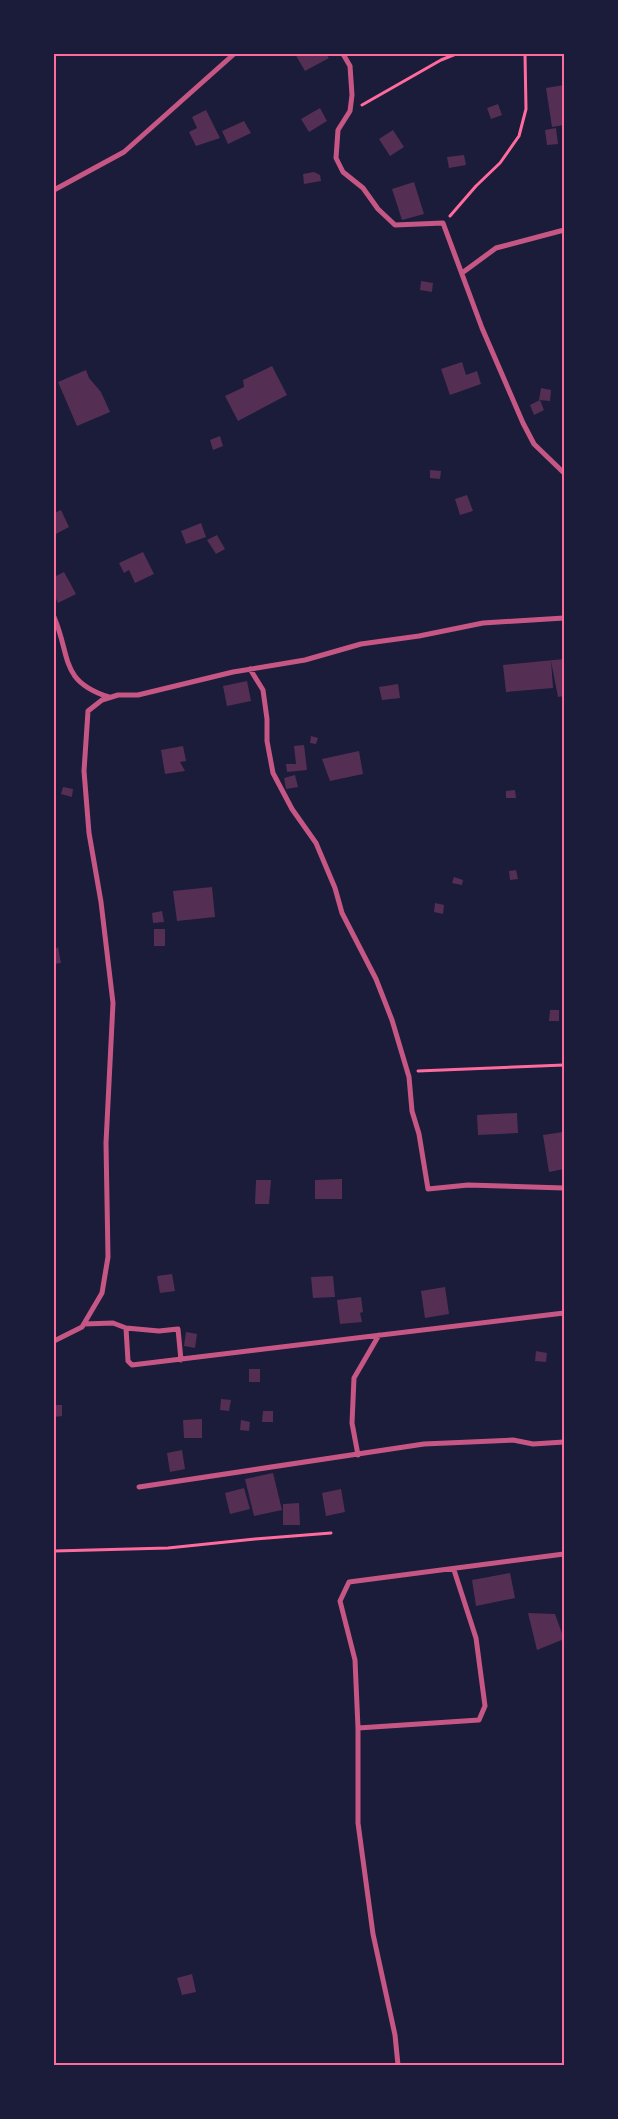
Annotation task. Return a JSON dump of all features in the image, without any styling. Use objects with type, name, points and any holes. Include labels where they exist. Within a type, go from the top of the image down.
[{"type":"street","points":[[54,190],[124,152],[234,54]]},
{"type":"street","points":[[343,54],[350,66],[352,95],[350,111],[338,130],[336,158],[343,172],[363,188],[378,209],[395,225],[443,223],[498,368],[523,423],[534,444],[564,473]]},
{"type":"street","points":[[462,273],[496,248],[564,230]]},
{"type":"street","points":[[54,617],[59,629],[64,655],[74,678],[91,692],[109,698]]},
{"type":"street","points":[[54,1341],[82,1327],[84,1324],[102,1293],[108,1257],[106,1143],[114,1003],[101,902],[89,833],[84,771],[88,711],[102,700],[118,695],[138,695],[250,669],[305,660],[361,644],[419,636],[483,623],[564,618]]},
{"type":"street","points":[[250,669],[262,690],[268,719],[267,740],[273,773],[292,809],[316,843],[335,888],[342,913],[376,979],[392,1020],[407,1071],[412,1111],[419,1134],[428,1190],[468,1184],[564,1188]]},
{"type":"street","points":[[126,1328],[128,1361],[132,1365],[564,1313]]},
{"type":"street","points":[[84,1324],[114,1323],[126,1328],[159,1331],[178,1329],[180,1360]]},
{"type":"street","points":[[358,1455],[352,1423],[354,1378],[379,1335]]},
{"type":"street","points":[[139,1488],[424,1444],[513,1440],[533,1444],[564,1442]]},
{"type":"street","points":[[398,2065],[395,2035],[373,1934],[363,1864],[358,1823],[358,1728],[355,1660],[340,1601],[348,1582],[454,1570],[564,1554]]},
{"type":"street","points":[[358,1728],[478,1720],[485,1706],[476,1638],[454,1570]]},
{"type":"path","points":[[350,111],[456,54]]},
{"type":"path","points":[[443,223],[476,186],[500,163],[519,136],[526,109],[525,54]]},
{"type":"path","points":[[407,1071],[564,1065]]},
{"type":"path","points":[[54,1551],[168,1548],[331,1533]]},
{"type":"building","points":[[295,54],[326,54],[329,58],[305,71]]},
{"type":"building","points":[[564,85],[564,125],[552,127],[546,88]]},
{"type":"building","points":[[498,104],[502,115],[491,119],[487,108]]},
{"type":"building","points":[[320,108],[327,121],[309,132],[301,119]]},
{"type":"building","points":[[206,110],[220,138],[196,146],[189,132],[197,128],[192,117]]},
{"type":"building","points":[[244,121],[251,133],[228,144],[222,131]]},
{"type":"building","points":[[556,128],[558,144],[547,145],[545,130]]},
{"type":"building","points":[[393,130],[404,147],[390,156],[379,139]]},
{"type":"building","points":[[464,155],[466,165],[449,168],[447,157]]},
{"type":"building","points":[[314,172],[320,175],[321,181],[304,184],[303,174]]},
{"type":"building","points":[[414,182],[424,214],[402,220],[392,189]]},
{"type":"building","points":[[421,281],[433,283],[432,292],[420,290]]},
{"type":"building","points":[[462,362],[466,375],[477,371],[481,384],[450,395],[441,369]]},
{"type":"building","points":[[272,366],[287,395],[238,421],[225,396],[244,387],[243,380]]},
{"type":"building","points":[[86,370],[89,378],[101,392],[110,412],[77,426],[58,382]]},
{"type":"building","points":[[541,388],[551,390],[550,401],[539,400]]},
{"type":"building","points":[[540,400],[544,410],[534,415],[530,405]]},
{"type":"building","points":[[220,436],[223,446],[213,450],[210,440]]},
{"type":"building","points":[[430,470],[441,471],[440,479],[430,478]]},
{"type":"building","points":[[467,495],[473,511],[460,515],[455,499]]},
{"type":"building","points":[[61,510],[69,527],[54,535],[54,513]]},
{"type":"building","points":[[201,523],[206,537],[186,544],[181,531]]},
{"type":"building","points":[[217,535],[225,549],[216,554],[207,540]]},
{"type":"building","points":[[143,552],[154,574],[135,583],[129,570],[124,573],[119,563]]},
{"type":"building","points":[[64,572],[76,594],[58,603],[54,595],[54,577]]},
{"type":"building","points":[[564,659],[564,696],[558,697],[551,661],[553,688],[506,692],[503,665]]},
{"type":"building","points":[[247,681],[251,701],[227,706],[223,686]]},
{"type":"building","points":[[398,684],[400,698],[382,700],[379,687]]},
{"type":"building","points":[[311,736],[318,738],[316,744],[310,743]]},
{"type":"building","points":[[304,745],[307,770],[287,772],[286,764],[296,764],[294,746]]},
{"type":"building","points":[[183,746],[186,761],[180,762],[185,771],[165,774],[161,750]]},
{"type":"building","points":[[359,751],[363,774],[330,781],[322,759]]},
{"type":"building","points":[[295,775],[298,787],[286,789],[284,778]]},
{"type":"building","points":[[63,787],[73,789],[72,797],[61,794]]},
{"type":"building","points":[[515,790],[516,798],[506,798],[506,791]]},
{"type":"building","points":[[516,870],[518,879],[510,880],[509,871]]},
{"type":"building","points":[[454,877],[463,880],[462,885],[452,883]]},
{"type":"building","points":[[212,887],[215,917],[177,921],[173,891]]},
{"type":"building","points":[[435,903],[444,905],[443,914],[434,912]]},
{"type":"building","points":[[162,911],[164,922],[153,923],[152,913]]},
{"type":"building","points":[[154,929],[165,929],[165,946],[154,946]]},
{"type":"building","points":[[58,947],[61,963],[54,964],[54,950]]},
{"type":"building","points":[[550,1010],[559,1010],[559,1021],[549,1021]]},
{"type":"building","points":[[517,1113],[518,1133],[478,1135],[477,1115]]},
{"type":"building","points":[[563,1132],[564,1162],[562,1163],[564,1169],[549,1172],[543,1135]]},
{"type":"building","points":[[342,1179],[342,1199],[315,1199],[315,1180]]},
{"type":"building","points":[[256,1180],[271,1180],[269,1204],[255,1204]]},
{"type":"building","points":[[172,1274],[175,1291],[160,1293],[157,1276]]},
{"type":"building","points":[[333,1276],[335,1297],[313,1298],[311,1277]]},
{"type":"building","points":[[445,1287],[449,1314],[425,1318],[421,1291]]},
{"type":"building","points":[[361,1297],[363,1312],[360,1313],[362,1322],[340,1324],[337,1300]]},
{"type":"building","points":[[186,1332],[197,1334],[195,1348],[184,1346]]},
{"type":"building","points":[[536,1351],[547,1353],[546,1362],[535,1361]]},
{"type":"building","points":[[249,1369],[260,1369],[260,1382],[249,1382]]},
{"type":"building","points":[[221,1399],[231,1400],[229,1411],[220,1410]]},
{"type":"building","points":[[54,1405],[62,1405],[62,1416],[54,1417]]},
{"type":"building","points":[[263,1411],[273,1411],[273,1422],[262,1422]]},
{"type":"building","points":[[202,1419],[202,1438],[184,1438],[183,1420]]},
{"type":"building","points":[[241,1420],[250,1422],[249,1431],[240,1430]]},
{"type":"building","points":[[182,1450],[185,1469],[170,1472],[167,1453]]},
{"type":"building","points":[[273,1473],[282,1510],[254,1516],[245,1479]]},
{"type":"building","points":[[244,1488],[250,1509],[230,1514],[225,1493]]},
{"type":"building","points":[[341,1489],[345,1512],[326,1516],[322,1493]]},
{"type":"building","points":[[299,1503],[300,1525],[283,1525],[283,1504]]},
{"type":"building","points":[[510,1573],[515,1598],[476,1606],[472,1580]]},
{"type":"building","points":[[528,1613],[555,1614],[564,1639],[537,1650]]},
{"type":"building","points":[[192,1974],[196,1992],[182,1995],[177,1978]]}]
